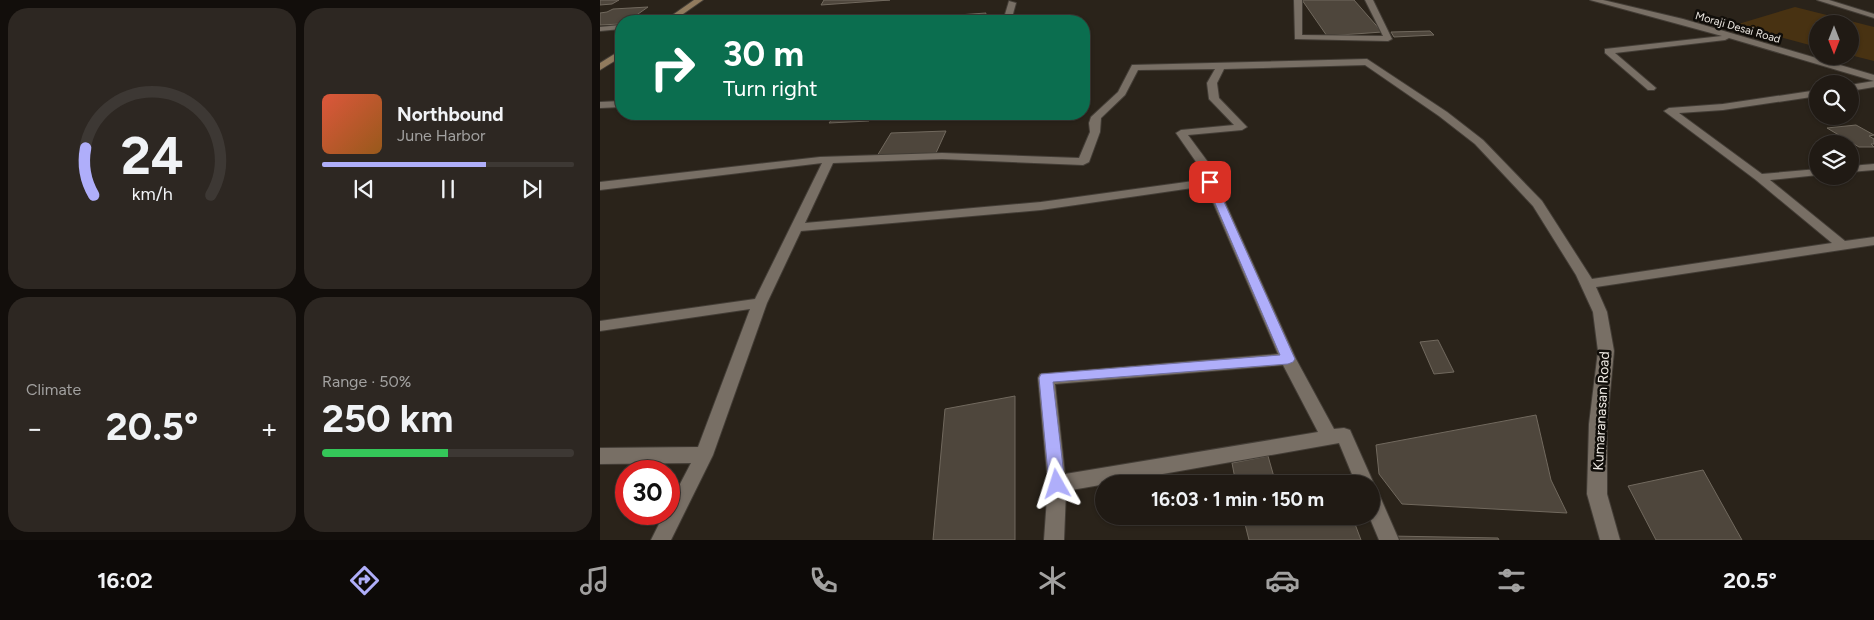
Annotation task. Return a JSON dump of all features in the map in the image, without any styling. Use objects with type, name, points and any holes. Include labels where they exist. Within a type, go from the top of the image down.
[{"type":"main road","points":[[677,15],[699,0]]},
{"type":"main road","points":[[600,67],[615,57]]},
{"type":"street","points":[[1298,0],[1298,37],[1388,39],[1370,0]]},
{"type":"street","name":"Moraji Desai Road","points":[[1594,0],[1733,37],[1874,78]]},
{"type":"street","points":[[1821,0],[1874,16]]},
{"type":"street","points":[[1009,15],[1012,3]]},
{"type":"street","points":[[600,29],[615,28]]},
{"type":"street","points":[[1651,88],[1608,51],[1733,37]]},
{"type":"street","name":"Kumaranasan Road","points":[[829,160],[942,156],[1083,162],[1095,132],[1094,123],[1096,117],[1122,93],[1134,67],[1368,62],[1479,142],[1538,204],[1562,239],[1587,284],[1600,312],[1606,351],[1598,424],[1597,494],[1610,540]]},
{"type":"street","points":[[1213,177],[1181,133],[1242,127],[1214,99],[1212,83],[1221,66]]},
{"type":"street","points":[[1859,86],[1874,84]]},
{"type":"street","points":[[1809,94],[1723,107],[1669,111],[1760,178],[1843,246]]},
{"type":"street","points":[[600,104],[615,104]]},
{"type":"street","points":[[600,186],[829,160]]},
{"type":"street","points":[[660,540],[704,455],[760,303],[829,160]]},
{"type":"street","points":[[1859,168],[1874,167]]},
{"type":"street","points":[[1760,178],[1809,173]]},
{"type":"street","points":[[796,228],[1041,206],[1210,182],[1288,359],[1329,437]]},
{"type":"street","points":[[1587,284],[1874,241]]},
{"type":"street","points":[[600,326],[760,303]]},
{"type":"street","points":[[1054,540],[1057,484],[1046,378],[1288,359]]},
{"type":"street","points":[[1057,484],[1344,435],[1361,475]]},
{"type":"street","points":[[600,456],[704,455]]},
{"type":"street","points":[[1380,518],[1390,540]]},
{"type":"shaded area","points":[[1795,7],[1827,15],[1809,15],[1809,45],[1735,25]]},
{"type":"shaded area","points":[[1859,23],[1874,27],[1874,61],[1859,57]]},
{"type":"building","points":[[600,0],[619,0],[612,4],[600,5]]},
{"type":"building","points":[[824,0],[890,0],[821,5]]},
{"type":"building","points":[[1302,0],[1354,0],[1382,32],[1327,36]]},
{"type":"building","points":[[648,7],[637,15],[615,15],[615,24],[600,25],[600,13],[613,9]]},
{"type":"building","points":[[986,13],[986,15],[958,15]]},
{"type":"building","points":[[1430,31],[1434,35],[1394,37],[1391,32]]},
{"type":"building","points":[[831,120],[870,120],[869,121],[829,123]]},
{"type":"building","points":[[1856,125],[1874,135],[1869,136],[1874,139],[1874,144],[1871,144],[1874,147],[1859,147],[1859,135],[1839,135],[1827,128]]},
{"type":"building","points":[[946,131],[936,153],[877,156],[891,133]]},
{"type":"building","points":[[1438,340],[1454,372],[1434,374],[1420,342]]},
{"type":"building","points":[[1015,396],[1015,540],[933,540],[945,409]]},
{"type":"building","points":[[1536,415],[1551,480],[1567,513],[1402,504],[1379,474],[1376,445]]},
{"type":"building","points":[[1268,456],[1273,475],[1234,475],[1232,463]]},
{"type":"building","points":[[1703,470],[1742,540],[1656,540],[1628,486]]},
{"type":"building","points":[[1245,525],[1355,525],[1361,540],[1249,540]]},
{"type":"building","points":[[1390,536],[1498,538],[1499,540],[1392,540]]},
{"type":"route","points":[[1057,484],[1046,378],[1288,359],[1210,182]]}]
